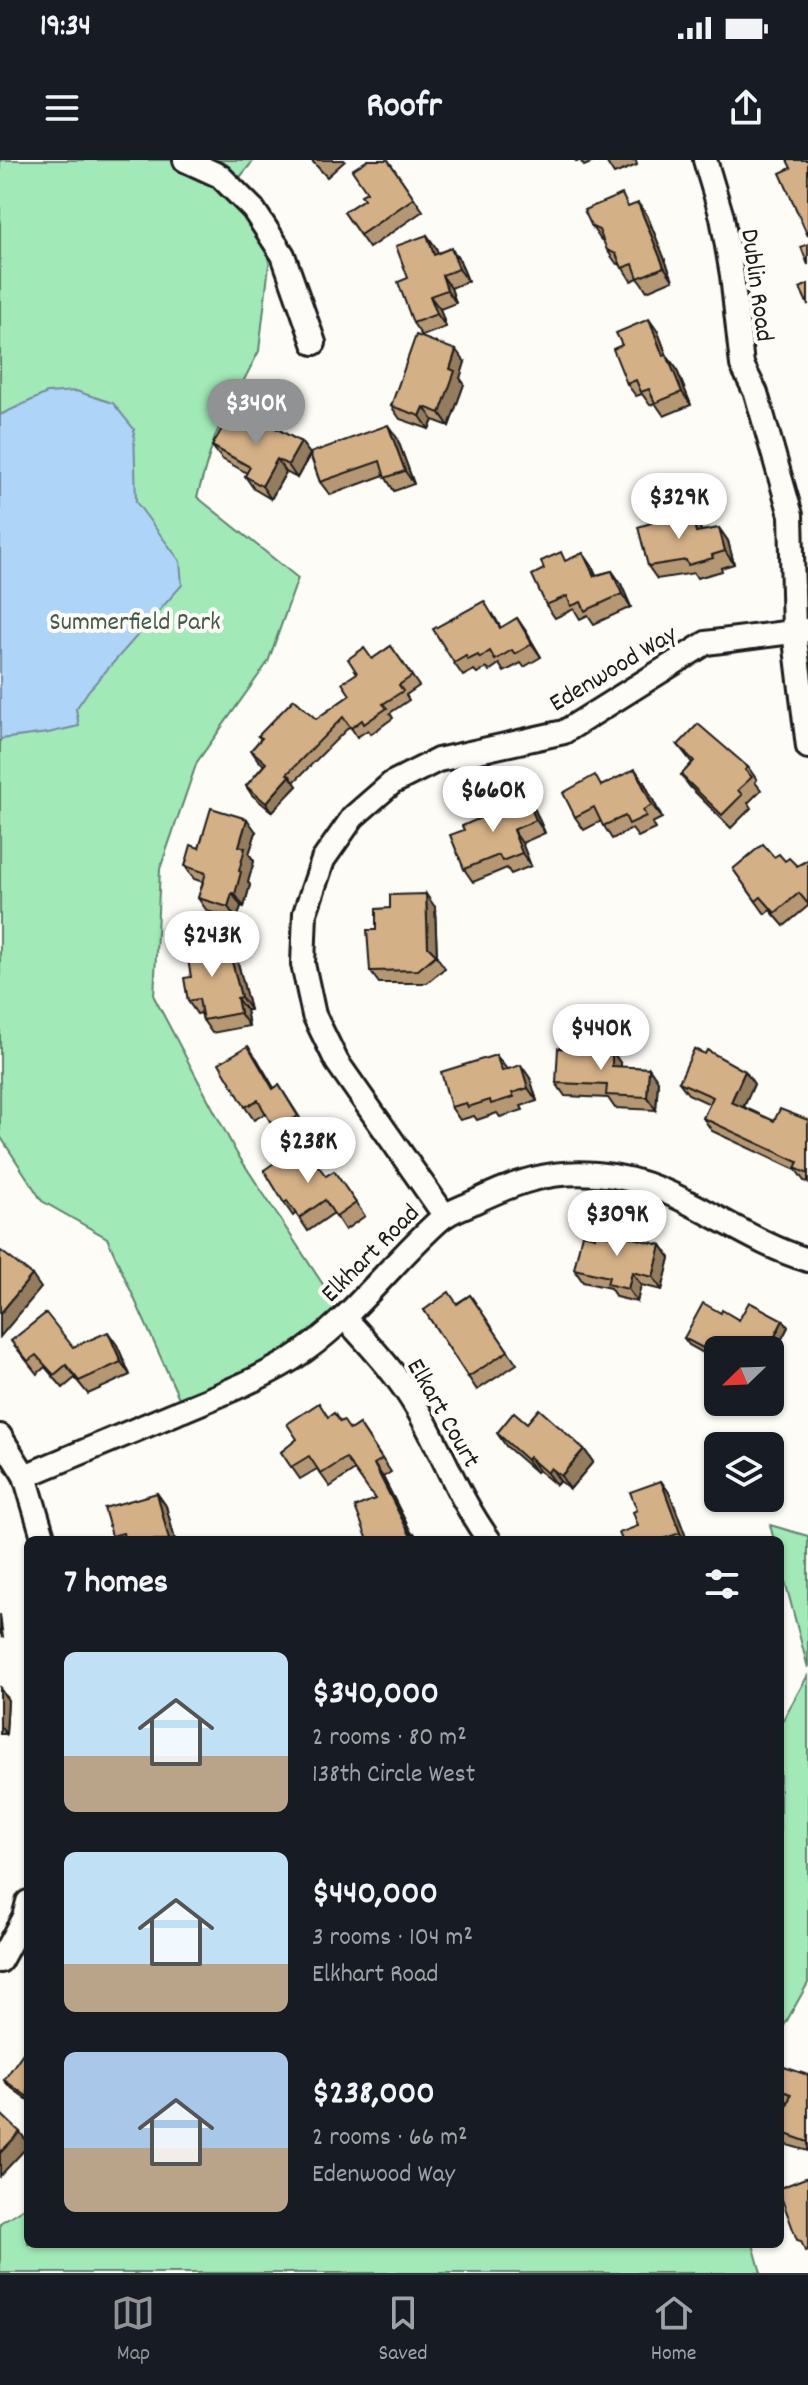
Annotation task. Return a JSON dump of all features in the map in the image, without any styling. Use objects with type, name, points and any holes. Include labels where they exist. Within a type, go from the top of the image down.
[{"type":"street","points":[[185,160],[220,176],[253,209],[283,255],[314,343]]},
{"type":"street","name":"Dublin Road","points":[[705,160],[722,217],[742,365],[756,393],[791,515],[808,747]]},
{"type":"street","name":"Edenwood Way","points":[[445,1216],[337,1062],[314,1015],[303,964],[305,913],[323,860],[353,817],[382,791],[438,760],[564,732],[706,643],[801,630]]},
{"type":"street","name":"Elkhart Road","points":[[25,1476],[235,1388],[292,1359],[345,1318],[445,1216],[518,1181],[595,1173],[646,1182],[670,1191],[749,1237],[808,1260]]},
{"type":"street","name":"Elkart Court","points":[[345,1318],[383,1360],[418,1409],[452,1481],[486,1536]]},
{"type":"street","points":[[0,1436],[25,1476],[43,1536]]},
{"type":"street","points":[[0,1961],[24,1917]]},
{"type":"green space","name":"Summerfield Park","points":[[0,160],[254,160],[232,187],[272,239],[259,351],[215,436],[197,497],[298,578],[268,662],[197,762],[160,869],[154,997],[236,1152],[345,1318],[184,1409],[107,1238],[42,1201],[0,1136]]},
{"type":"green space","points":[[770,1525],[808,1536],[808,1668],[784,1577],[784,1536],[773,1536]]},
{"type":"green space","points":[[808,1675],[808,1983],[784,2026],[784,1718]]},
{"type":"green space","points":[[24,2208],[24,2248],[754,2248],[761,2273],[0,2273],[0,2223]]},
{"type":"water","points":[[76,391],[113,403],[134,429],[136,502],[180,561],[182,585],[89,690],[76,709],[79,726],[0,739],[0,415],[47,393]]},
{"type":"building","points":[[368,160],[388,160],[414,198],[360,235],[344,212],[364,199],[361,195],[367,192],[352,170]]},
{"type":"building","points":[[787,160],[808,160],[808,236],[780,173],[791,168]]},
{"type":"building","points":[[622,194],[628,207],[638,203],[664,267],[638,278],[633,264],[622,268],[616,254],[607,250],[599,230],[592,227],[584,210]]},
{"type":"building","points":[[427,235],[434,255],[451,248],[459,269],[442,275],[447,290],[430,296],[437,314],[413,323],[398,282],[408,278],[396,246]]},
{"type":"building","points":[[808,244],[808,265],[801,247]]},
{"type":"building","points":[[808,284],[808,305],[800,288]]},
{"type":"building","points":[[649,319],[663,356],[667,355],[682,392],[655,403],[649,389],[641,392],[636,380],[627,384],[613,349],[622,345],[616,333]]},
{"type":"building","points":[[416,335],[456,350],[450,369],[455,371],[440,413],[424,407],[420,416],[391,406]]},
{"type":"building","points":[[228,418],[242,425],[245,419],[260,427],[263,421],[301,442],[288,465],[277,459],[262,486],[245,476],[250,467],[212,446]]},
{"type":"building","points":[[388,425],[405,471],[385,478],[380,461],[320,482],[310,453]]},
{"type":"building","points":[[690,511],[696,532],[719,528],[725,551],[688,565],[686,560],[648,566],[638,527]]},
{"type":"building","points":[[561,552],[565,561],[583,553],[594,576],[612,571],[622,594],[585,611],[581,602],[571,606],[567,596],[546,605],[532,575],[544,569],[541,561]]},
{"type":"building","points":[[484,601],[500,628],[517,618],[532,644],[515,654],[512,650],[495,660],[490,651],[480,658],[478,655],[468,660],[466,656],[454,663],[433,629]]},
{"type":"building","points":[[391,646],[412,676],[399,685],[403,691],[383,704],[387,708],[364,724],[362,720],[351,728],[343,717],[287,774],[290,776],[266,803],[246,786],[266,763],[251,750],[262,738],[258,736],[294,699],[316,719],[350,695],[342,683],[357,673],[348,659],[364,648],[372,659]]},
{"type":"building","points":[[698,724],[748,767],[745,770],[752,777],[738,790],[742,795],[722,815],[681,775],[694,761],[678,745]]},
{"type":"building","points":[[635,769],[652,805],[643,810],[646,816],[629,824],[625,816],[603,826],[594,807],[575,817],[563,793],[595,775],[601,786]]},
{"type":"building","points":[[526,797],[536,820],[513,830],[522,853],[502,861],[499,855],[464,869],[450,835],[464,830],[462,826],[492,813],[491,810]]},
{"type":"building","points":[[211,808],[247,819],[239,846],[245,848],[241,872],[228,907],[198,898],[206,873],[185,866],[191,845],[199,848]]},
{"type":"building","points":[[763,844],[774,857],[779,854],[785,861],[789,858],[797,866],[808,860],[808,904],[799,893],[775,913],[761,897],[756,901],[733,869]]},
{"type":"building","points":[[426,894],[428,947],[436,955],[418,970],[370,971],[367,930],[376,930],[376,909],[390,908],[390,895]]},
{"type":"building","points":[[219,936],[214,953],[229,950],[241,997],[237,998],[240,1013],[203,1020],[199,999],[188,1001],[184,978],[191,977],[185,942]]},
{"type":"building","points":[[248,1046],[273,1089],[279,1085],[298,1116],[275,1130],[258,1100],[245,1107],[219,1063]]},
{"type":"building","points":[[558,1048],[612,1051],[612,1066],[649,1068],[647,1097],[606,1095],[607,1085],[556,1083]]},
{"type":"building","points":[[694,1049],[705,1054],[707,1050],[745,1071],[731,1102],[774,1121],[780,1109],[808,1120],[808,1174],[795,1168],[798,1162],[703,1118],[713,1097],[679,1082]]},
{"type":"building","points":[[496,1055],[502,1071],[521,1065],[528,1088],[512,1093],[514,1097],[491,1104],[490,1100],[468,1107],[466,1103],[451,1107],[441,1072]]},
{"type":"building","points":[[296,1148],[306,1161],[311,1157],[326,1176],[334,1171],[356,1203],[336,1217],[325,1200],[299,1218],[287,1201],[284,1203],[264,1170]]},
{"type":"building","points":[[596,1233],[612,1237],[614,1233],[661,1245],[653,1277],[632,1272],[628,1289],[607,1284],[609,1277],[574,1269],[582,1234],[595,1237]]},
{"type":"building","points":[[0,1252],[32,1275],[0,1314]]},
{"type":"building","points":[[449,1292],[457,1304],[470,1295],[508,1351],[468,1377],[424,1310]]},
{"type":"building","points":[[749,1302],[783,1320],[775,1336],[704,1336],[704,1349],[684,1338],[703,1303],[739,1320]]},
{"type":"building","points":[[46,1313],[73,1347],[108,1332],[121,1362],[79,1381],[66,1365],[54,1375],[36,1355],[28,1361],[11,1341]]},
{"type":"building","points":[[319,1403],[328,1417],[334,1413],[350,1430],[359,1424],[382,1459],[374,1464],[410,1535],[414,1533],[415,1536],[366,1536],[355,1507],[375,1499],[346,1458],[321,1474],[309,1456],[291,1467],[281,1452],[297,1439],[287,1424]]},
{"type":"building","points":[[539,1409],[584,1449],[561,1476],[551,1468],[547,1473],[529,1457],[527,1460],[497,1433],[514,1412],[527,1423]]},
{"type":"building","points":[[661,1481],[680,1533],[671,1536],[620,1536],[619,1533],[638,1526],[633,1512],[637,1510],[630,1492]]},
{"type":"building","points":[[157,1493],[168,1536],[124,1536],[123,1533],[112,1536],[104,1508]]},
{"type":"building","points":[[23,2053],[24,2094],[4,2080]]},
{"type":"building","points":[[784,2067],[808,2075],[808,2142],[784,2133],[784,2114],[791,2094],[784,2091]]},
{"type":"building","points":[[0,2113],[20,2132],[0,2153]]},
{"type":"building","points":[[808,2177],[808,2250],[805,2251],[801,2241],[797,2240],[784,2205],[784,2186]]}]
